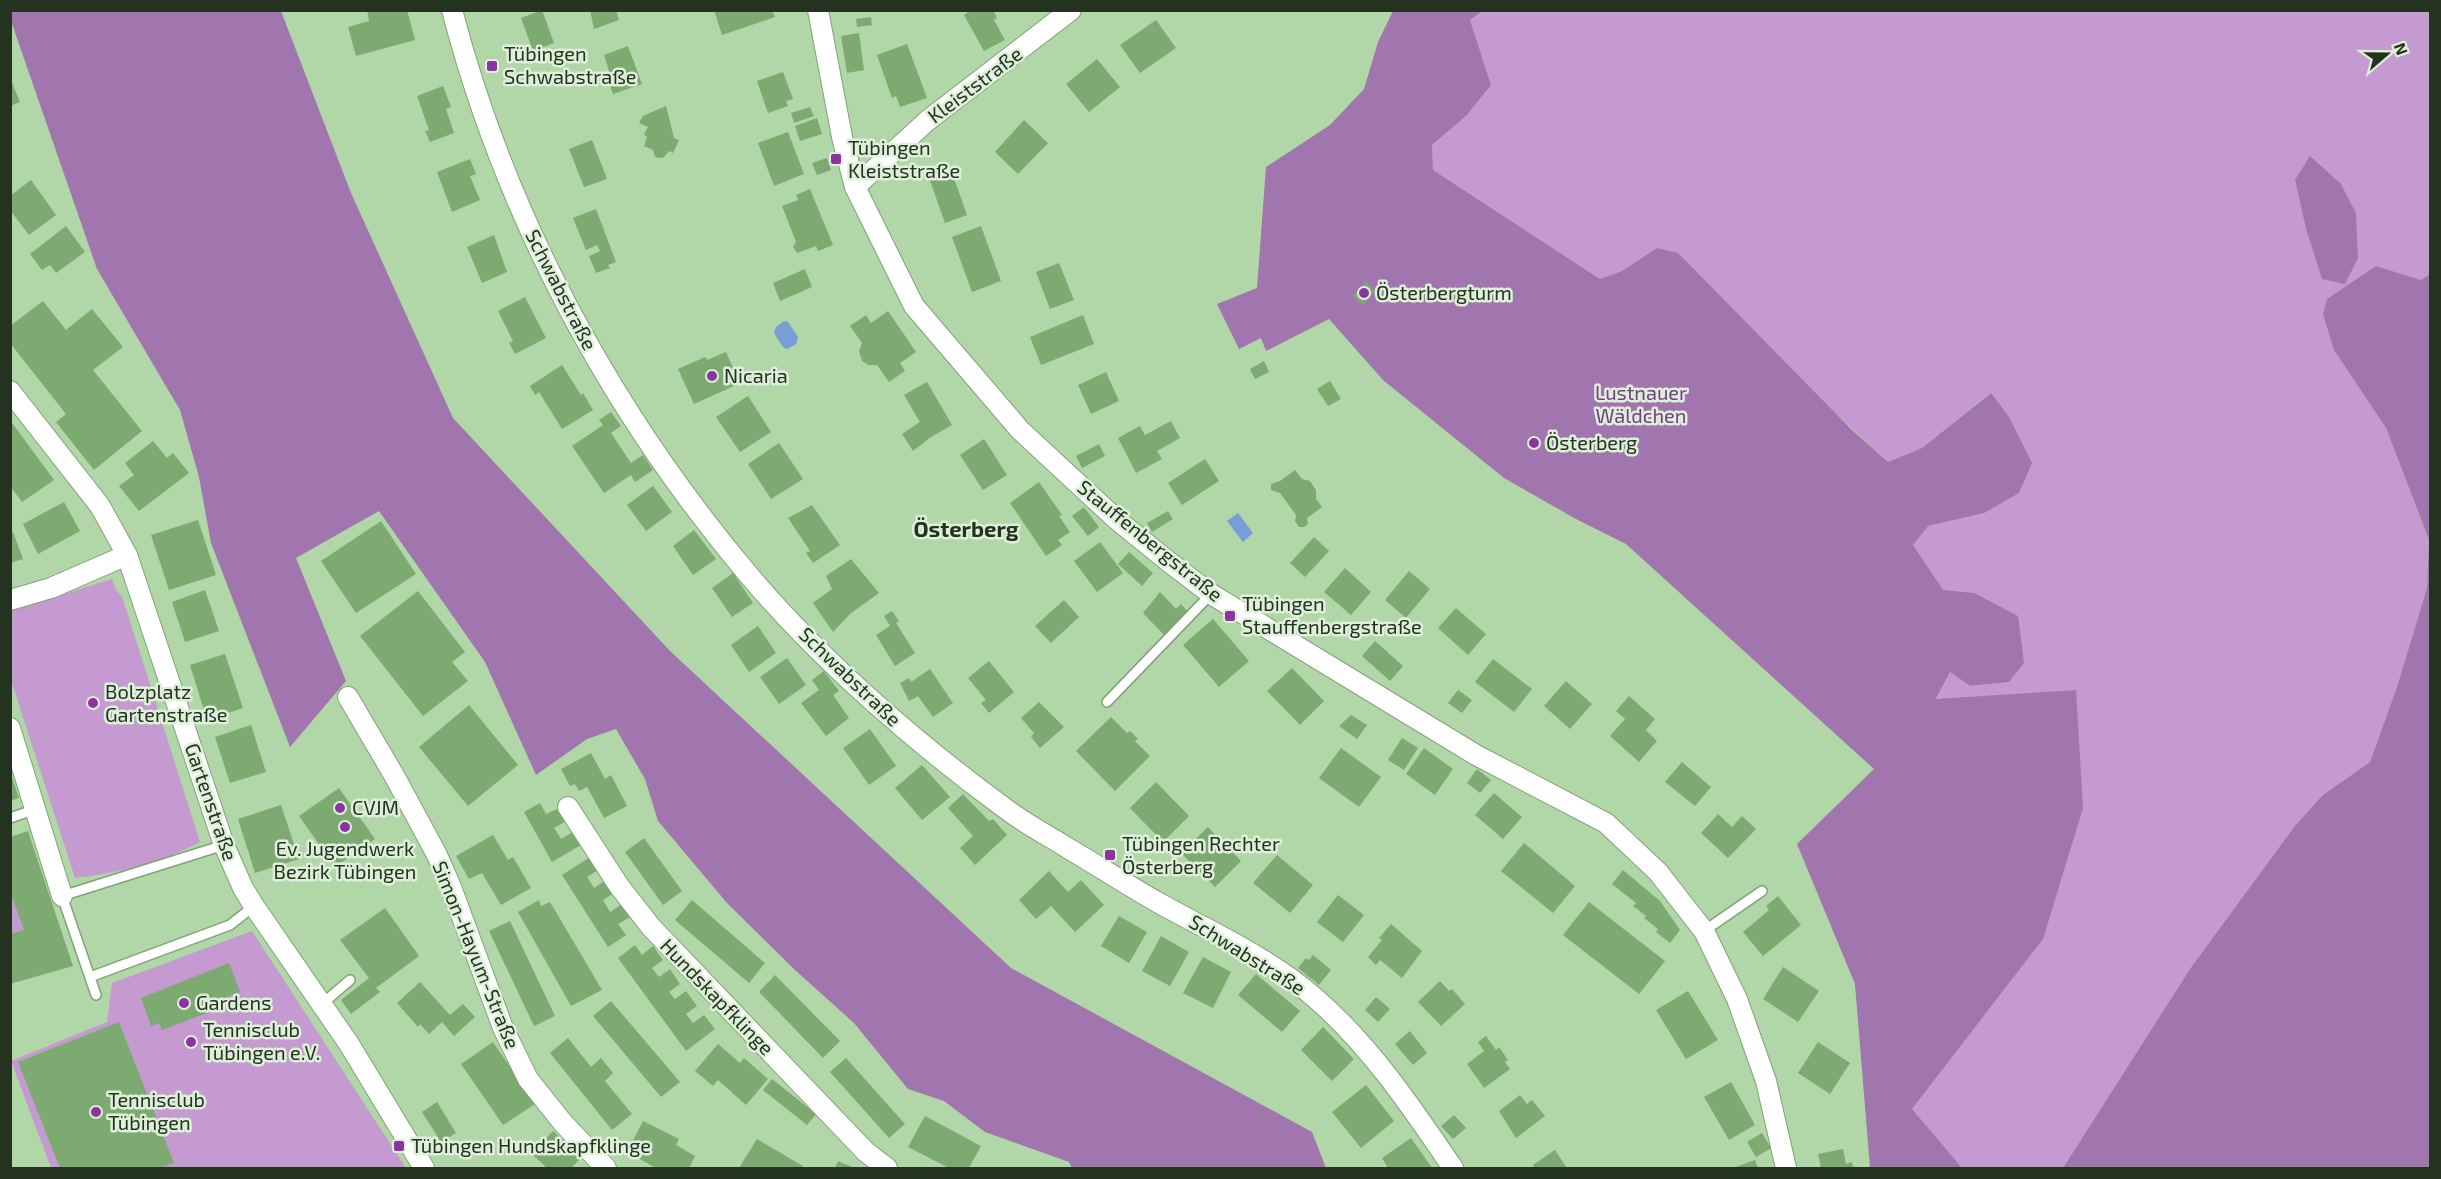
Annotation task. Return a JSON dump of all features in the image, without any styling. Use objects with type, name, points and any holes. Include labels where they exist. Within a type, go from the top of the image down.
[{"type":"street","name":"Schwabstraße","points":[[452,10],[463,53],[496,151],[541,257],[602,371],[695,509],[750,576],[807,637],[886,714],[1013,814],[1159,903],[1234,942],[1311,994],[1355,1037],[1382,1070],[1453,1168]]},
{"type":"street","name":"Stauffenbergstraße","points":[[818,10],[842,138],[855,187],[914,306],[992,400],[1020,430],[1116,519],[1211,594],[1476,755],[1606,823],[1658,872],[1704,931],[1737,999],[1758,1052],[1786,1168]]},
{"type":"street","name":"Kleiststraße","points":[[855,187],[927,121],[1071,10]]},
{"type":"street","name":"Gartenstraße","points":[[10,391],[100,506],[127,555],[224,845],[243,888],[381,1095],[424,1168]]},
{"type":"street","points":[[10,600],[51,588],[127,555]]},
{"type":"street","name":"Simon-Hayum-Straße","points":[[348,697],[401,787],[437,855],[503,1028],[528,1079],[563,1123],[606,1168]]},
{"type":"street","points":[[10,728],[62,896]]},
{"type":"street","name":"Hundskapfklinge","points":[[568,807],[603,864],[651,927],[866,1152],[887,1168]]},
{"type":"lane","points":[[1107,702],[1211,594]]},
{"type":"lane","points":[[10,818],[36,809]]},
{"type":"lane","points":[[96,995],[62,896],[224,845]]},
{"type":"lane","points":[[1704,931],[1762,891]]},
{"type":"lane","points":[[90,977],[230,924],[254,906]]},
{"type":"lane","points":[[322,1004],[350,980]]},
{"type":"shaded area","points":[[1482,11],[2430,11],[2430,274],[2421,280],[2376,266],[2334,350],[2386,428],[2429,540],[2427,588],[2397,687],[2370,762],[2323,795],[2190,969],[2063,1168],[1962,1168],[1911,1110],[2043,939],[2076,690],[1936,700],[1950,672],[1970,686],[2009,682],[2024,663],[1974,593],[1943,591],[1913,545],[1927,526],[1984,513],[2009,417],[1990,393],[1922,448],[1888,462],[1657,248],[1622,271],[1600,279],[1433,170],[1432,145],[1467,115],[1491,85],[1470,20]],"holes":[[[2295,180],[2341,184],[2356,213],[2358,258],[2322,279],[2306,229]]]},
{"type":"shaded area","points":[[112,579],[116,590],[122,596],[200,842],[170,856],[139,866],[75,878],[11,680],[10,611]]},
{"type":"shaded area","points":[[10,893],[24,930],[11,934]]},
{"type":"shaded area","name":"Tennisclub Tübingen e.V.","points":[[252,931],[406,1168],[51,1168],[11,1061],[107,1022],[112,983]]},
{"type":"green space","points":[[10,11],[281,11],[351,193],[453,418],[670,651],[1011,968],[1312,1132],[1326,1168],[1072,1168],[1069,1162],[985,1132],[944,1101],[908,1089],[854,1023],[795,970],[727,903],[658,821],[645,779],[616,729],[587,739],[536,775],[485,662],[379,511],[296,558],[346,681],[290,747],[211,543],[199,477],[180,410],[97,269],[11,21]]},
{"type":"green space","name":"Lustnauer Wäldchen","points":[[1393,11],[1482,11],[1470,20],[1491,85],[1467,115],[1432,145],[1433,170],[1600,279],[1622,271],[1657,248],[1678,253],[1851,429],[1888,462],[1922,448],[1991,393],[2009,417],[2032,463],[2019,493],[1984,513],[1928,526],[1913,545],[1943,590],[1974,593],[2018,616],[2024,663],[2009,682],[1970,686],[1950,672],[1936,699],[2076,690],[2083,808],[2043,939],[1912,1109],[1962,1168],[1870,1168],[1855,984],[1797,844],[1874,769],[1626,544],[1576,519],[1504,478],[1383,380],[1329,319],[1266,351],[1261,338],[1239,349],[1217,304],[1257,288],[1266,167],[1330,125],[1364,89],[1378,42]]},
{"type":"green space","points":[[2310,156],[2341,184],[2356,213],[2358,258],[2345,284],[2322,279],[2306,229],[2295,180]]},
{"type":"green space","points":[[2376,266],[2421,280],[2430,274],[2430,1168],[2063,1168],[2190,969],[2295,826],[2323,795],[2370,762],[2397,687],[2427,588],[2429,540],[2386,428],[2334,350],[2323,314],[2327,299]]},
{"type":"water","points":[[784,321],[788,322],[798,337],[796,344],[787,349],[783,347],[774,333],[776,327]]},
{"type":"water","points":[[1238,513],[1253,533],[1243,542],[1227,521]]},
{"type":"building","points":[[367,10],[407,10],[415,40],[356,56],[348,27],[369,21]]},
{"type":"building","points":[[542,10],[554,43],[533,51],[521,18]]},
{"type":"building","points":[[590,10],[616,10],[619,20],[594,29]]},
{"type":"building","points":[[714,10],[772,10],[775,17],[722,35]]},
{"type":"building","points":[[971,10],[993,10],[997,18],[994,20],[1005,40],[984,51],[964,15]]},
{"type":"building","points":[[871,17],[872,25],[857,27],[856,19]]},
{"type":"building","points":[[1156,20],[1176,48],[1140,73],[1120,45]]},
{"type":"building","points":[[859,33],[864,70],[847,73],[841,36]]},
{"type":"building","points":[[907,44],[927,98],[900,107],[896,96],[892,98],[877,55]]},
{"type":"building","points":[[628,46],[642,84],[613,94],[607,78],[611,77],[604,55]]},
{"type":"building","points":[[1097,59],[1120,87],[1089,112],[1066,84]]},
{"type":"building","points":[[783,72],[793,99],[786,101],[788,106],[768,113],[757,81]]},
{"type":"building","points":[[10,78],[20,102],[10,106]]},
{"type":"building","points":[[443,86],[451,107],[446,109],[454,133],[430,142],[425,131],[429,130],[417,96]]},
{"type":"building","points":[[666,106],[674,138],[679,140],[673,153],[669,151],[664,157],[659,158],[655,157],[653,150],[644,146],[647,137],[644,134],[648,127],[639,123],[643,116]]},
{"type":"building","points":[[810,107],[814,116],[794,123],[791,113]]},
{"type":"building","points":[[817,118],[822,134],[800,141],[795,126]]},
{"type":"building","points":[[1024,120],[1048,143],[1018,174],[995,152]]},
{"type":"building","points":[[788,132],[804,174],[774,186],[758,143]]},
{"type":"building","points":[[592,140],[607,179],[584,187],[569,149]]},
{"type":"building","points":[[827,158],[831,170],[817,175],[812,163]]},
{"type":"building","points":[[470,159],[476,174],[470,176],[480,200],[452,212],[437,172]]},
{"type":"building","points":[[950,167],[967,215],[945,223],[928,175]]},
{"type":"building","points":[[31,180],[56,215],[29,235],[10,210],[10,196]]},
{"type":"building","points":[[810,189],[833,245],[818,251],[816,246],[797,253],[793,247],[796,242],[782,206],[798,200],[796,195]]},
{"type":"building","points":[[596,209],[616,262],[608,265],[610,268],[596,273],[589,256],[600,251],[597,245],[586,250],[573,218]]},
{"type":"building","points":[[66,226],[85,252],[56,273],[50,265],[42,270],[30,254]]},
{"type":"building","points":[[981,226],[1001,281],[972,292],[952,237]]},
{"type":"building","points":[[494,235],[507,272],[482,283],[467,247]]},
{"type":"building","points":[[1059,263],[1074,300],[1050,309],[1036,272]]},
{"type":"building","points":[[805,269],[812,287],[780,301],[773,283]]},
{"type":"building","name":"Österbergturm","points":[[1366,282],[1375,291],[1363,305],[1353,296]]},
{"type":"building","points":[[525,297],[546,338],[515,354],[509,343],[513,341],[498,311]]},
{"type":"building","points":[[43,301],[66,330],[92,309],[123,347],[93,370],[142,431],[94,470],[56,422],[66,414],[10,343],[10,326]]},
{"type":"building","points":[[888,311],[916,352],[900,363],[905,371],[889,382],[877,365],[869,365],[862,361],[859,351],[862,343],[850,326],[866,315],[871,323]]},
{"type":"building","points":[[1083,315],[1094,344],[1041,365],[1030,337]]},
{"type":"building","name":"Nicaria","points":[[726,352],[735,372],[740,370],[745,381],[694,404],[678,369],[705,357],[707,360]]},
{"type":"building","points":[[1264,361],[1269,372],[1255,379],[1250,369]]},
{"type":"building","points":[[562,365],[593,410],[562,429],[539,392],[535,395],[530,386]]},
{"type":"building","points":[[1106,372],[1119,401],[1091,414],[1078,385]]},
{"type":"building","points":[[1330,381],[1341,399],[1328,406],[1317,389]]},
{"type":"building","points":[[927,382],[952,425],[913,451],[902,434],[920,422],[904,395]]},
{"type":"building","points":[[748,396],[771,432],[740,452],[716,417]]},
{"type":"building","points":[[611,412],[621,426],[611,433],[631,463],[643,455],[653,470],[635,482],[631,475],[604,493],[572,446],[603,425],[599,420]]},
{"type":"building","points":[[10,420],[54,480],[22,502],[10,486]]},
{"type":"building","points":[[1171,421],[1180,438],[1157,451],[1162,459],[1136,473],[1118,438],[1140,426],[1145,435]]},
{"type":"building","points":[[984,439],[1007,475],[983,490],[960,455]]},
{"type":"building","points":[[153,441],[167,458],[173,453],[189,473],[139,511],[119,486],[134,475],[125,463]]},
{"type":"building","points":[[779,443],[803,479],[771,499],[748,464]]},
{"type":"building","points":[[1099,444],[1105,456],[1082,468],[1076,456]]},
{"type":"building","points":[[1205,459],[1219,481],[1182,505],[1168,483]]},
{"type":"building","points":[[1295,470],[1302,479],[1310,481],[1316,490],[1316,499],[1322,507],[1307,518],[1308,524],[1304,527],[1299,527],[1295,521],[1296,515],[1280,493],[1271,490],[1271,484],[1280,481]]},
{"type":"building","points":[[1039,482],[1062,515],[1059,516],[1070,532],[1058,540],[1062,545],[1046,556],[1010,503]]},
{"type":"building","points":[[653,486],[672,512],[646,531],[627,505]]},
{"type":"building","points":[[64,502],[80,531],[38,554],[23,524]]},
{"type":"building","points":[[812,505],[840,545],[813,563],[806,553],[810,551],[788,518]]},
{"type":"building","points":[[1084,507],[1099,527],[1088,536],[1072,516]]},
{"type":"building","points":[[1168,511],[1173,519],[1152,532],[1147,523]]},
{"type":"building","points":[[198,520],[216,575],[169,590],[151,535]]},
{"type":"building","points":[[381,521],[416,574],[356,613],[321,561]]},
{"type":"building","points":[[694,530],[716,559],[693,575],[673,546]]},
{"type":"building","points":[[13,532],[23,559],[10,563],[10,533]]},
{"type":"building","points":[[1314,537],[1329,551],[1305,577],[1290,563]]},
{"type":"building","points":[[1100,542],[1123,573],[1097,592],[1074,561]]},
{"type":"building","points":[[1129,552],[1153,573],[1142,586],[1118,564]]},
{"type":"building","points":[[851,559],[879,593],[850,614],[833,632],[813,603],[832,589],[826,576]]},
{"type":"building","points":[[1345,568],[1371,592],[1351,615],[1324,592]]},
{"type":"building","points":[[1409,571],[1430,589],[1406,618],[1385,600]]},
{"type":"building","points":[[733,573],[753,603],[732,617],[712,588]]},
{"type":"building","points":[[205,590],[219,631],[185,642],[172,602]]},
{"type":"building","points":[[418,591],[465,652],[452,662],[468,681],[423,716],[360,636]]},
{"type":"building","points":[[1160,592],[1176,609],[1181,604],[1188,612],[1164,635],[1143,613]]},
{"type":"building","points":[[1064,600],[1079,617],[1051,643],[1035,626]]},
{"type":"building","points":[[1456,608],[1486,634],[1468,655],[1438,628]]},
{"type":"building","points":[[892,611],[899,621],[896,623],[915,653],[895,666],[876,635],[890,626],[884,616]]},
{"type":"building","points":[[1213,619],[1249,661],[1219,687],[1183,645]]},
{"type":"building","points":[[758,626],[776,653],[749,672],[731,645]]},
{"type":"building","points":[[1375,641],[1403,666],[1390,681],[1362,656]]},
{"type":"building","points":[[225,654],[243,708],[207,720],[190,665]]},
{"type":"building","points":[[787,658],[806,685],[779,704],[760,677]]},
{"type":"building","points":[[1493,659],[1532,689],[1514,712],[1475,682]]},
{"type":"building","points":[[989,661],[1014,692],[989,713],[981,703],[986,700],[968,678]]},
{"type":"building","points":[[1292,668],[1324,701],[1300,725],[1267,691]]},
{"type":"building","points":[[930,669],[953,703],[933,717],[918,696],[909,701],[900,683],[909,678],[911,682]]},
{"type":"building","points":[[824,671],[839,691],[833,695],[849,718],[826,736],[801,703],[819,690],[812,680]]},
{"type":"building","points":[[1566,681],[1592,704],[1570,729],[1544,706]]},
{"type":"building","points":[[1458,690],[1472,700],[1462,713],[1448,703]]},
{"type":"building","points":[[1629,696],[1655,719],[1646,730],[1657,741],[1639,762],[1610,736],[1625,719],[1616,711]]},
{"type":"building","points":[[1039,702],[1064,727],[1040,748],[1031,737],[1034,733],[1021,718]]},
{"type":"building","points":[[469,705],[518,765],[468,806],[419,747]]},
{"type":"building","points":[[1351,715],[1367,725],[1357,739],[1339,726]]},
{"type":"building","points":[[1111,717],[1127,733],[1130,731],[1138,739],[1135,741],[1150,756],[1115,791],[1076,751]]},
{"type":"building","points":[[251,725],[266,772],[230,783],[215,737]]},
{"type":"building","points":[[870,729],[896,766],[869,785],[843,748]]},
{"type":"building","points":[[1402,738],[1418,748],[1404,770],[1388,760]]},
{"type":"building","points":[[1341,748],[1381,777],[1359,807],[1319,778]]},
{"type":"building","points":[[1424,748],[1453,769],[1435,795],[1406,774]]},
{"type":"building","points":[[591,753],[605,779],[611,775],[627,806],[604,818],[587,787],[579,791],[575,784],[570,786],[561,769]]},
{"type":"building","points":[[1682,762],[1711,787],[1695,806],[1665,782]]},
{"type":"building","points":[[922,765],[950,797],[922,820],[895,788]]},
{"type":"building","points":[[1477,769],[1491,780],[1480,793],[1467,783]]},
{"type":"building","points":[[10,775],[19,798],[10,801]]},
{"type":"building","points":[[1156,782],[1189,816],[1163,842],[1130,808]]},
{"type":"building","points":[[339,788],[375,839],[335,867],[299,816]]},
{"type":"building","points":[[1494,793],[1522,817],[1503,839],[1475,815]]},
{"type":"building","points":[[963,794],[989,821],[993,819],[1007,835],[975,865],[960,848],[973,836],[948,808]]},
{"type":"building","points":[[540,803],[546,814],[559,808],[566,821],[554,828],[561,839],[573,832],[581,845],[552,862],[524,812]]},
{"type":"building","points":[[281,805],[299,859],[255,873],[238,819]]},
{"type":"building","points":[[1718,814],[1732,827],[1742,816],[1756,829],[1728,858],[1701,833]]},
{"type":"building","points":[[1208,827],[1241,861],[1215,887],[1181,853]]},
{"type":"building","points":[[28,831],[73,966],[10,984],[10,934],[24,930],[10,891],[10,837]]},
{"type":"building","points":[[493,835],[508,860],[513,857],[531,888],[501,905],[482,873],[469,879],[456,856]]},
{"type":"building","points":[[644,838],[682,891],[663,905],[625,852]]},
{"type":"building","points":[[1524,843],[1575,886],[1553,913],[1501,871]]},
{"type":"building","points":[[1277,855],[1313,885],[1290,913],[1253,883]]},
{"type":"building","points":[[590,857],[598,870],[587,877],[594,888],[606,880],[614,893],[603,900],[610,912],[622,904],[630,917],[618,924],[626,935],[608,947],[562,875]]},
{"type":"building","points":[[1623,870],[1660,901],[1680,930],[1670,943],[1656,932],[1658,929],[1644,918],[1646,916],[1633,906],[1636,903],[1612,884]]},
{"type":"building","points":[[1049,871],[1068,892],[1081,880],[1104,905],[1075,932],[1051,906],[1036,919],[1019,900]]},
{"type":"building","points":[[1338,895],[1364,915],[1343,942],[1317,922]]},
{"type":"building","points":[[1778,896],[1801,925],[1763,956],[1743,932],[1769,910],[1766,906]]},
{"type":"building","points":[[539,900],[541,906],[550,902],[602,990],[571,1006],[518,912]]},
{"type":"building","points":[[692,900],[765,963],[749,983],[675,920]]},
{"type":"building","points":[[1589,902],[1665,961],[1639,994],[1563,935]]},
{"type":"building","points":[[385,908],[419,956],[376,988],[380,992],[351,1014],[341,1000],[369,978],[340,940]]},
{"type":"building","points":[[1119,916],[1147,932],[1129,963],[1101,946]]},
{"type":"building","points":[[510,921],[555,1016],[534,1026],[489,931]]},
{"type":"building","points":[[1391,924],[1422,951],[1402,978],[1380,960],[1376,965],[1368,957],[1382,940],[1379,938]]},
{"type":"building","points":[[1161,936],[1189,952],[1170,986],[1142,971]]},
{"type":"building","points":[[635,945],[642,955],[653,946],[663,960],[652,968],[659,977],[670,969],[680,984],[669,992],[675,999],[686,991],[697,1006],[686,1014],[693,1023],[704,1015],[715,1029],[686,1051],[618,958]]},
{"type":"building","points":[[1313,955],[1331,970],[1319,985],[1298,968],[1306,958],[1309,960]]},
{"type":"building","points":[[1203,957],[1231,972],[1213,1008],[1183,993]]},
{"type":"building","points":[[229,963],[240,992],[204,1006],[207,1013],[162,1030],[159,1023],[151,1026],[141,998]]},
{"type":"building","points":[[1783,967],[1819,991],[1798,1022],[1763,999]]},
{"type":"building","points":[[1256,974],[1300,1011],[1282,1032],[1238,995]]},
{"type":"building","points":[[775,975],[840,1041],[823,1058],[759,992]]},
{"type":"building","points":[[1440,981],[1449,991],[1452,989],[1465,1004],[1441,1026],[1418,1002]]},
{"type":"building","points":[[420,982],[450,1015],[463,1004],[475,1017],[454,1036],[442,1022],[429,1034],[420,1024],[418,1027],[397,1003]]},
{"type":"building","points":[[1688,991],[1718,1040],[1686,1059],[1656,1010]]},
{"type":"building","points":[[1376,997],[1390,1009],[1378,1022],[1365,1010]]},
{"type":"building","points":[[611,1001],[680,1082],[661,1097],[593,1016]]},
{"type":"building","name":"Tennisclub Tübingen","points":[[119,1022],[174,1163],[159,1168],[60,1168],[18,1062]]},
{"type":"building","points":[[1323,1027],[1354,1059],[1332,1081],[1301,1050]]},
{"type":"building","points":[[1410,1031],[1427,1053],[1413,1065],[1395,1044]]},
{"type":"building","points":[[1486,1036],[1496,1050],[1499,1047],[1508,1060],[1505,1062],[1510,1069],[1484,1088],[1467,1064],[1484,1051],[1478,1042]]},
{"type":"building","points":[[568,1038],[591,1067],[601,1058],[613,1073],[605,1081],[632,1114],[612,1130],[550,1053]]},
{"type":"building","points":[[493,1042],[535,1104],[503,1125],[461,1064]]},
{"type":"building","points":[[1818,1042],[1850,1063],[1830,1094],[1798,1073]]},
{"type":"building","points":[[718,1044],[740,1063],[744,1058],[768,1079],[746,1105],[718,1080],[713,1086],[695,1071]]},
{"type":"building","points":[[846,1058],[905,1124],[889,1138],[830,1072]]},
{"type":"building","points":[[772,1079],[816,1114],[807,1125],[763,1090]]},
{"type":"building","points":[[1731,1082],[1755,1125],[1729,1140],[1704,1097]]},
{"type":"building","points":[[1366,1085],[1394,1121],[1361,1148],[1332,1112]]},
{"type":"building","points":[[1520,1095],[1527,1104],[1532,1100],[1545,1116],[1516,1138],[1499,1111]]},
{"type":"building","points":[[437,1102],[456,1133],[441,1142],[422,1112]]},
{"type":"building","points":[[1454,1115],[1466,1128],[1453,1139],[1441,1126]]},
{"type":"building","points":[[925,1116],[981,1146],[969,1168],[949,1168],[908,1147]]},
{"type":"building","points":[[643,1121],[679,1139],[676,1145],[695,1156],[689,1168],[656,1168],[627,1152]]},
{"type":"building","points":[[553,1131],[582,1157],[571,1168],[547,1168],[532,1154]]},
{"type":"building","points":[[1762,1133],[1771,1148],[1756,1157],[1747,1142]]},
{"type":"building","points":[[1411,1138],[1432,1168],[1388,1168],[1382,1158]]},
{"type":"building","points":[[757,1139],[803,1166],[801,1168],[739,1168]]},
{"type":"building","points":[[1843,1149],[1846,1164],[1852,1162],[1853,1168],[1821,1168],[1818,1154]]},
{"type":"building","points":[[1555,1150],[1567,1168],[1535,1168],[1533,1165]]},
{"type":"building","points":[[1755,1160],[1758,1168],[1733,1168]]},
{"type":"building","points":[[838,1161],[855,1168],[835,1168]]},
{"type":"place","name":"Tübingen Schwabstraße","points":[[492,66]]},
{"type":"place","name":"Tübingen Kleiststraße","points":[[836,159]]},
{"type":"place","name":"Österbergturm","points":[[1364,293]]},
{"type":"place","name":"Nicaria","points":[[712,376]]},
{"type":"place","name":"Österberg","points":[[1534,443]]},
{"type":"place","name":"Tübingen Stauffenbergstraße","points":[[1230,616]]},
{"type":"place","name":"Bolzplatz Gartenstraße","points":[[93,703]]},
{"type":"place","name":"CVJM","points":[[340,808]]},
{"type":"place","name":"Ev. Jugendwerk Bezirk Tübingen","points":[[345,827]]},
{"type":"place","name":"Tübingen Rechter Österberg","points":[[1110,855]]},
{"type":"place","name":"Gardens","points":[[184,1003]]},
{"type":"place","name":"Tennisclub Tübingen e.V.","points":[[191,1042]]},
{"type":"place","name":"Tennisclub Tübingen","points":[[96,1112]]},
{"type":"place","name":"Tübingen Hundskapfklinge","points":[[399,1146]]},
{"type":"district","name":"Österberg","points":[[966,529]]}]
